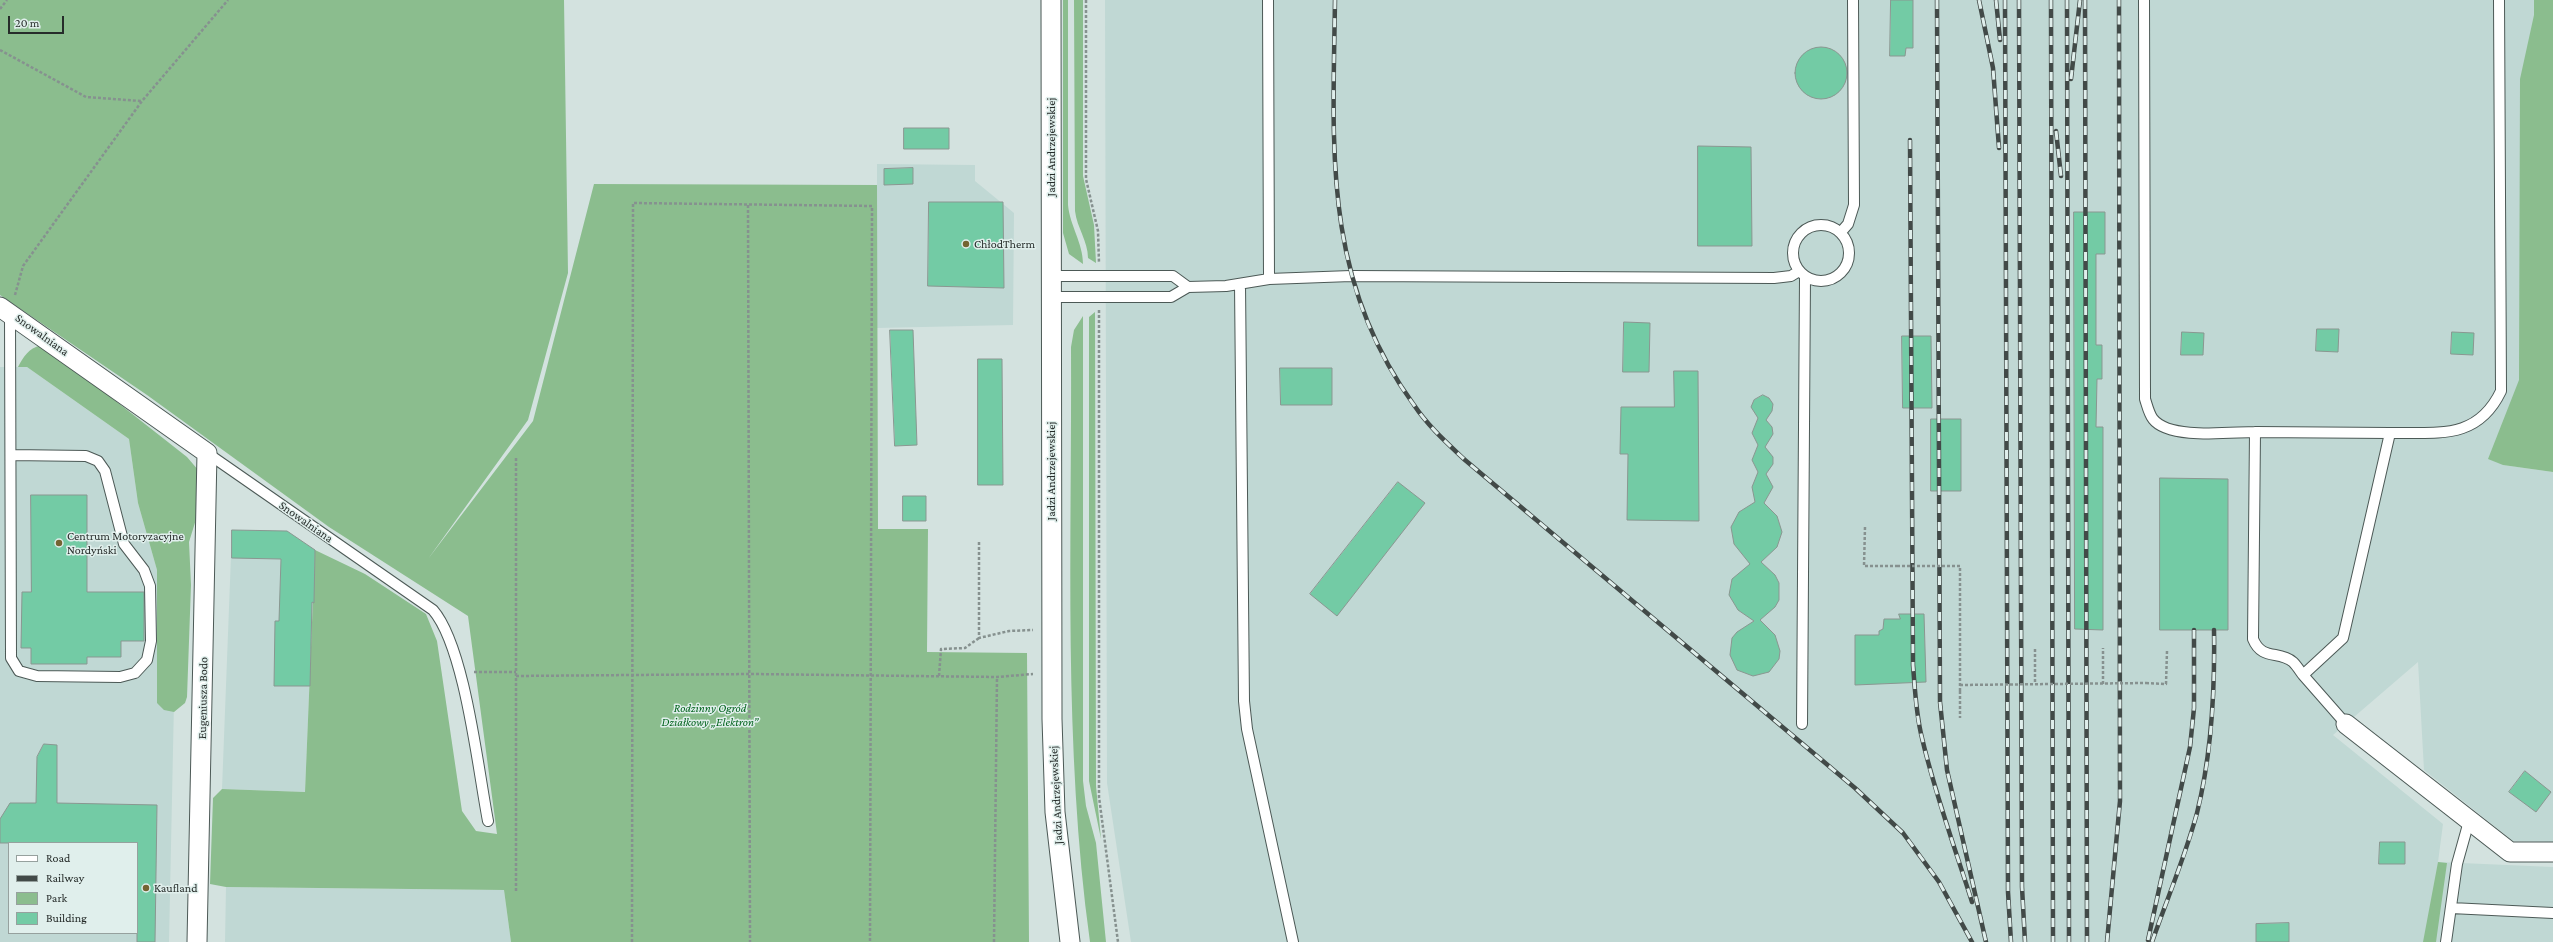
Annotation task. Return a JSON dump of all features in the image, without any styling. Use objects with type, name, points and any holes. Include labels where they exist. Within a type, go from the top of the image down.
[{"type":"street","name":"Jadzi Andrzejewskiej","points":[[1051,0],[1052,674],[1055,812],[1070,942]]},
{"type":"street","name":"Snowalniana","points":[[5,310],[207,453]]},
{"type":"street","name":"Eugeniusza Bodo","points":[[197,942],[207,453]]},
{"type":"street","points":[[2346,724],[2510,852],[2553,852]]},
{"type":"lane","points":[[1268,0],[1269,279]]},
{"type":"lane","points":[[1841,232],[1848,224],[1854,205],[1853,0]]},
{"type":"lane","points":[[2144,0],[2145,399],[2153,419],[2164,429],[2179,432],[2390,433],[2437,432],[2467,428],[2493,407],[2501,391],[2499,0]]},
{"type":"lane","points":[[1051,297],[1171,297],[1188,287],[1240,284],[1269,279],[1351,276],[1774,278],[1802,274],[1824,282],[1833,279],[1843,270],[1849,258],[1850,248],[1841,232],[1824,224],[1806,229],[1796,239],[1792,253],[1802,274],[1802,724]]},
{"type":"lane","points":[[1051,276],[1173,276],[1188,287]]},
{"type":"lane","points":[[1240,284],[1244,701],[1247,729],[1293,942]]},
{"type":"lane","points":[[5,310],[11,455],[10,642],[13,663],[19,671],[37,676],[115,678],[135,673],[147,660],[151,649],[150,586],[144,570],[124,544],[105,471],[98,461],[86,456],[11,455]]},
{"type":"lane","points":[[2255,432],[2253,639],[2257,648],[2264,653],[2293,662],[2346,724]]},
{"type":"lane","points":[[2303,675],[2343,638],[2390,433]]},
{"type":"lane","name":"Snowalniana","points":[[207,453],[433,610],[441,620],[452,644],[488,821]]},
{"type":"lane","points":[[2446,942],[2457,864],[2469,821]]},
{"type":"lane","points":[[2451,908],[2553,913]]},
{"type":"path","points":[[0,8],[7,0]]},
{"type":"path","points":[[5,310],[23,266],[142,101],[228,0]]},
{"type":"path","points":[[1086,0],[1086,179],[1098,231],[1099,277]]},
{"type":"path","points":[[0,50],[86,97],[142,101]]},
{"type":"path","points":[[632,942],[633,203],[872,206],[870,942]]},
{"type":"path","points":[[748,205],[751,674],[750,942]]},
{"type":"path","points":[[1099,297],[1100,797],[1118,942]]},
{"type":"path","points":[[516,458],[516,891]]},
{"type":"path","points":[[1865,527],[1864,566],[1960,566],[1960,718]]},
{"type":"path","points":[[978,542],[979,638]]},
{"type":"path","points":[[939,676],[940,649],[965,648],[979,638],[1008,631],[1052,630]]},
{"type":"path","points":[[2103,648],[2103,684]]},
{"type":"path","points":[[2036,649],[2036,684]]},
{"type":"path","points":[[1960,685],[2166,684],[2167,651]]},
{"type":"path","points":[[459,674],[516,672]]},
{"type":"path","points":[[516,676],[751,674],[997,677],[1052,674]]},
{"type":"path","points":[[994,942],[997,677]]},
{"type":"shaded area","points":[[1105,0],[2534,0],[2534,391],[2504,465],[2553,472],[2553,842],[2513,841],[2424,770],[2418,662],[2333,735],[2443,824],[2438,862],[2553,867],[2553,942],[1131,942],[1107,783]]},
{"type":"shaded area","points":[[877,164],[975,165],[975,181],[1014,213],[1013,325],[877,328]]},
{"type":"shaded area","points":[[0,367],[27,367],[129,439],[138,503],[157,570],[157,702],[174,702],[169,942],[0,942]]},
{"type":"shaded area","points":[[232,530],[287,531],[315,550],[305,792],[222,789]]},
{"type":"shaded area","points":[[226,887],[504,890],[511,942],[225,942]]},
{"type":"green space","name":"Rodzinny Ogród Działkowy „Elektron”","points":[[0,0],[564,0],[568,273],[528,420],[428,559],[533,421],[594,184],[877,185],[878,529],[928,529],[927,652],[1027,653],[1029,942],[511,942],[504,890],[226,887],[210,884],[213,798],[222,789],[305,792],[315,550],[365,574],[426,614],[437,641],[462,811],[476,831],[497,834],[468,616],[329,527],[147,395],[0,295]]},
{"type":"green space","points":[[1063,0],[1068,0],[1068,205],[1071,220],[1081,249],[1083,264],[1069,254],[1063,233]]},
{"type":"green space","points":[[1074,0],[1083,0],[1083,176],[1094,225],[1096,263],[1088,258],[1088,252],[1075,211]]},
{"type":"green space","points":[[2534,0],[2553,0],[2553,472],[2503,465],[2488,459],[2519,380],[2520,79],[2534,15]]},
{"type":"green space","points":[[1095,312],[1096,786],[1101,839],[1089,781],[1089,317]]},
{"type":"green space","points":[[1083,316],[1083,781],[1086,806],[1096,843],[1106,942],[1090,942],[1081,868],[1072,719],[1070,570],[1071,347],[1074,330]]},
{"type":"green space","points":[[41,345],[47,347],[187,457],[199,471],[198,513],[189,542],[191,585],[187,697],[185,703],[174,712],[164,710],[157,703],[157,570],[138,503],[129,439],[27,367],[18,367],[27,353]]},
{"type":"green space","points":[[2438,862],[2447,863],[2436,942],[2423,942]]},
{"type":"building","points":[[1891,0],[1913,0],[1913,48],[1906,48],[1905,56],[1890,56]]},
{"type":"building","points":[[1821,47],[1831,49],[1839,55],[1845,63],[1847,73],[1845,83],[1839,91],[1831,97],[1821,99],[1811,97],[1803,91],[1797,83],[1795,73],[1797,63],[1803,55],[1811,49]]},
{"type":"building","points":[[904,128],[949,128],[949,149],[904,149]]},
{"type":"building","points":[[1698,146],[1751,147],[1752,246],[1698,246]]},
{"type":"building","points":[[913,168],[913,184],[884,185],[884,169]]},
{"type":"building","name":"ChłodTherm","points":[[929,202],[1003,202],[1004,288],[928,286]]},
{"type":"building","points":[[2074,212],[2105,212],[2105,254],[2096,254],[2096,345],[2102,345],[2102,379],[2097,379],[2096,427],[2103,427],[2103,630],[2075,629]]},
{"type":"building","points":[[1624,322],[1650,323],[1649,372],[1623,372]]},
{"type":"building","points":[[2317,329],[2339,329],[2338,352],[2316,351]]},
{"type":"building","points":[[890,330],[913,330],[917,445],[895,446]]},
{"type":"building","points":[[2182,332],[2204,333],[2203,355],[2181,355]]},
{"type":"building","points":[[2452,332],[2474,333],[2473,355],[2451,354]]},
{"type":"building","points":[[1902,336],[1931,336],[1932,408],[1903,408]]},
{"type":"building","points":[[978,359],[1002,359],[1003,485],[978,485]]},
{"type":"building","points":[[1280,368],[1332,368],[1332,405],[1281,405]]},
{"type":"building","points":[[1674,371],[1698,371],[1699,521],[1627,520],[1628,454],[1620,454],[1621,407],[1674,407]]},
{"type":"building","points":[[1763,395],[1769,398],[1773,404],[1772,411],[1766,420],[1772,427],[1773,434],[1765,447],[1773,457],[1773,464],[1766,474],[1773,487],[1764,503],[1777,516],[1782,532],[1777,547],[1761,562],[1775,575],[1779,583],[1779,600],[1775,607],[1760,620],[1775,635],[1780,651],[1779,659],[1769,672],[1753,676],[1737,670],[1730,655],[1732,638],[1737,632],[1754,621],[1738,610],[1729,595],[1732,579],[1750,564],[1734,544],[1731,527],[1739,512],[1755,502],[1752,487],[1758,472],[1752,460],[1758,445],[1752,433],[1758,418],[1751,407],[1754,400]]},
{"type":"building","points":[[1931,419],[1961,419],[1961,491],[1931,491]]},
{"type":"building","points":[[2160,478],[2228,479],[2228,630],[2160,630]]},
{"type":"building","points":[[1398,482],[1425,503],[1337,616],[1310,594]]},
{"type":"building","name":"Centrum Motoryzacyjne Nordyński","points":[[31,495],[87,495],[87,592],[144,592],[144,641],[121,641],[121,657],[87,657],[87,664],[31,664],[31,648],[21,648],[22,592],[31,592]]},
{"type":"building","points":[[903,496],[926,496],[926,521],[903,521]]},
{"type":"building","points":[[232,530],[287,531],[315,550],[310,686],[274,686],[275,621],[279,621],[281,559],[232,558]]},
{"type":"building","points":[[1899,614],[1924,614],[1926,682],[1855,685],[1855,635],[1879,635],[1879,631],[1883,629],[1884,619],[1900,619]]},
{"type":"building","name":"Kaufland","points":[[44,744],[57,745],[57,803],[157,805],[155,942],[137,942],[138,842],[0,843],[0,819],[10,803],[36,803],[37,757]]},
{"type":"building","points":[[2525,771],[2551,792],[2536,812],[2509,792]]},
{"type":"building","points":[[2380,842],[2405,842],[2405,864],[2379,864]]},
{"type":"building","points":[[2289,923],[2289,942],[2256,942],[2256,924]]},
{"type":"railway","points":[[1335,0],[1335,160],[1339,210],[1348,260],[1363,309],[1384,357],[1419,413],[1465,460],[1855,788],[1903,833],[1939,882],[1972,942]]},
{"type":"railway","points":[[1937,0],[1940,702],[1947,770],[1986,942]]},
{"type":"railway","points":[[1979,0],[1993,68],[1999,148]]},
{"type":"railway","points":[[1996,0],[2000,40]]},
{"type":"railway","points":[[2005,0],[2008,892],[2011,942]]},
{"type":"railway","points":[[2019,0],[2022,887],[2025,942]]},
{"type":"railway","points":[[2051,0],[2053,942]]},
{"type":"railway","points":[[2067,0],[2069,942]]},
{"type":"railway","points":[[2071,79],[2080,0]]},
{"type":"railway","points":[[2085,0],[2087,942]]},
{"type":"railway","points":[[2107,942],[2120,801],[2119,0]]},
{"type":"railway","points":[[2056,131],[2061,176]]},
{"type":"railway","points":[[1910,140],[1913,665],[1915,693],[1918,720],[1927,759],[1972,902]]},
{"type":"railway","points":[[2148,940],[2190,747],[2194,708],[2194,630]]},
{"type":"railway","points":[[2152,942],[2187,846],[2202,790],[2212,722],[2214,630]]},
{"type":"place","name":"ChłodTherm","points":[[966,244]]},
{"type":"place","name":"Centrum Motoryzacyjne Nordyński","points":[[59,543]]},
{"type":"place","name":"Kaufland","points":[[146,888]]}]
